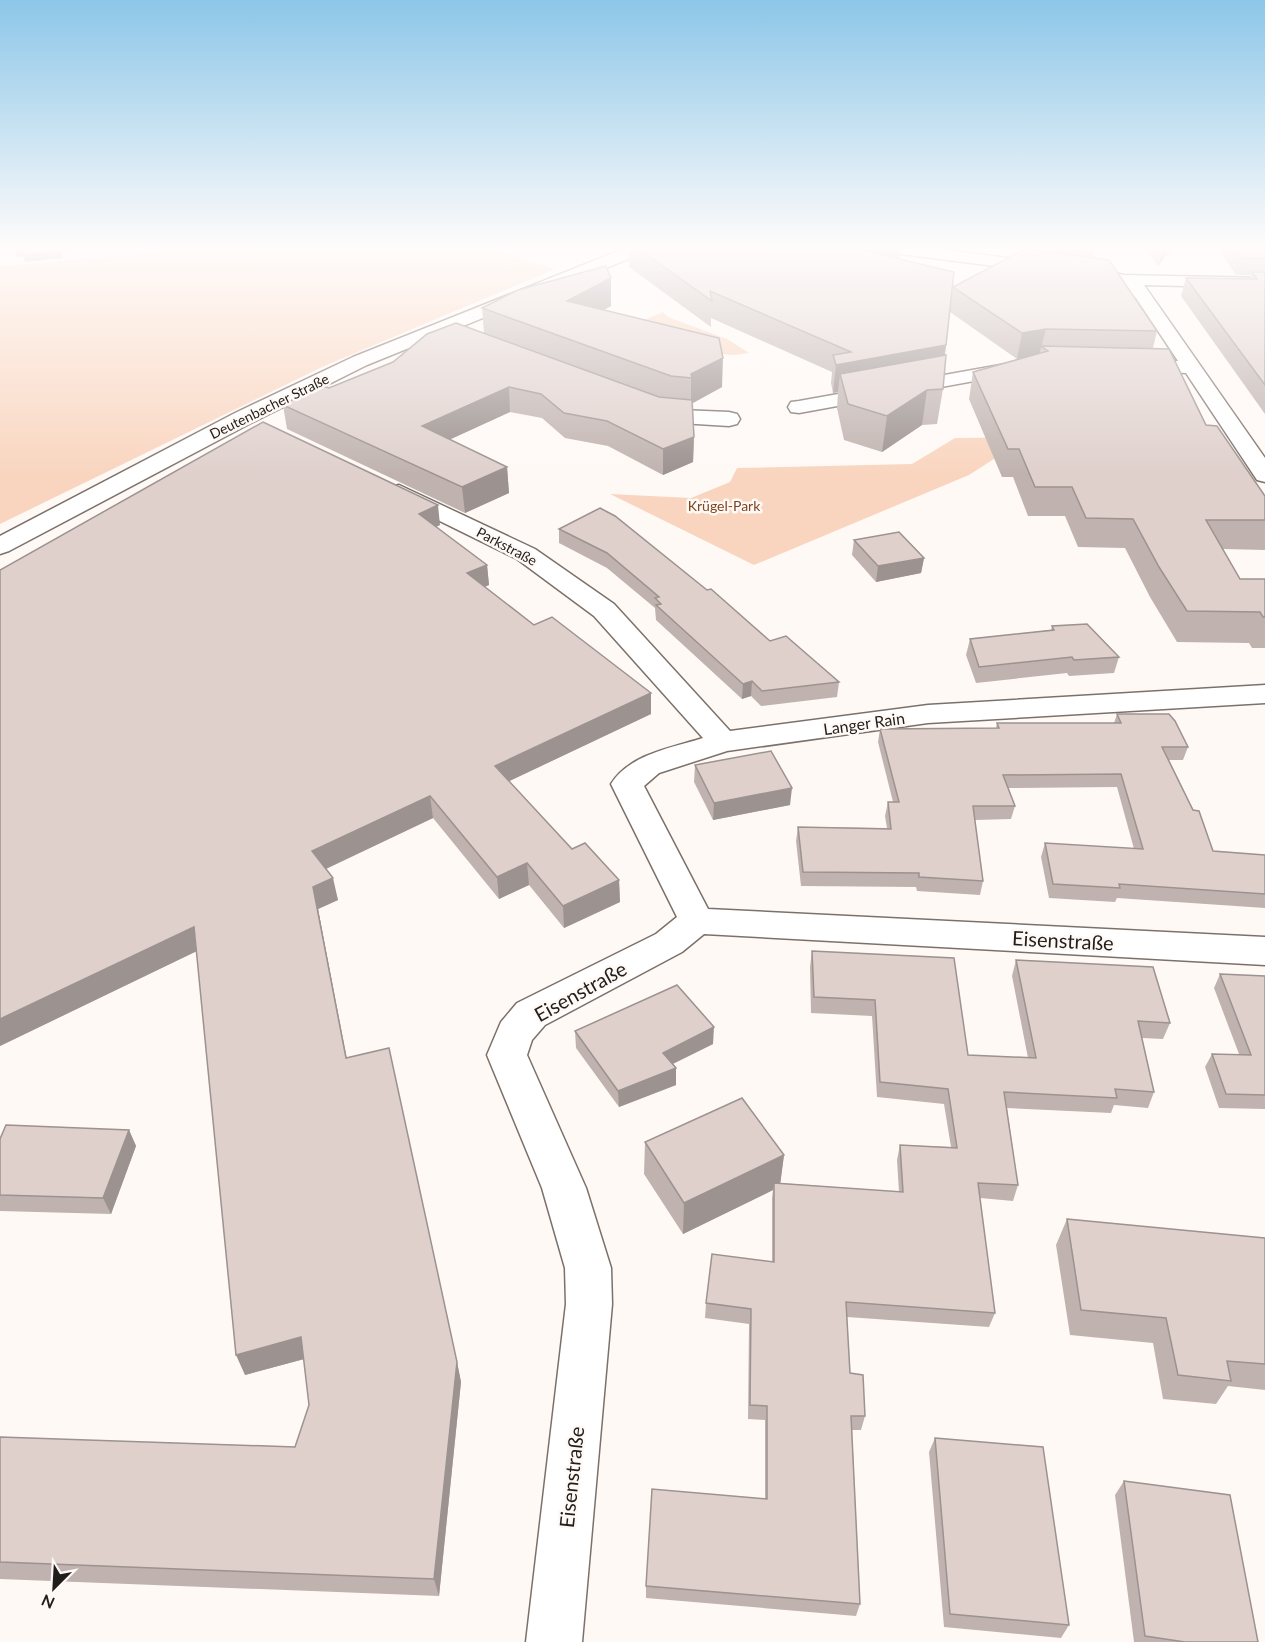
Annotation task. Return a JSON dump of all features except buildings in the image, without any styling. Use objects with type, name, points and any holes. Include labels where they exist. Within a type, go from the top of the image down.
[{"type":"street","name":"Deutenbacher Straße","points":[[0,546],[243,418],[360,361],[456,322]]},
{"type":"street","points":[[1162,322],[1265,475]]},
{"type":"street","points":[[440,328],[470,340]]},
{"type":"street","points":[[799,407],[1040,363]]},
{"type":"street","points":[[1111,365],[1192,367]]},
{"type":"street","points":[[633,403],[667,415],[729,419]]},
{"type":"street","points":[[243,418],[274,433]]},
{"type":"street","name":"Parkstraße","points":[[379,483],[526,554],[604,610],[723,742]]},
{"type":"street","name":"Langer Rain","points":[[697,921],[627,784],[648,766],[723,742],[928,714],[1265,694]]},
{"type":"street","name":"Eisenstraße","points":[[554,1642],[589,1304],[588,1268],[564,1188],[507,1055],[515,1034],[531,1014],[669,943],[697,921],[1265,951]]},
{"type":"green space","points":[[0,322],[430,322],[322,367],[0,524]]},
{"type":"green space","points":[[643,322],[680,322],[727,339],[749,353],[734,355],[711,353]]},
{"type":"green space","name":"Krügel-Park","points":[[1028,437],[969,475],[754,565],[610,494],[691,498],[730,482],[737,468],[912,464],[955,438]]}]
